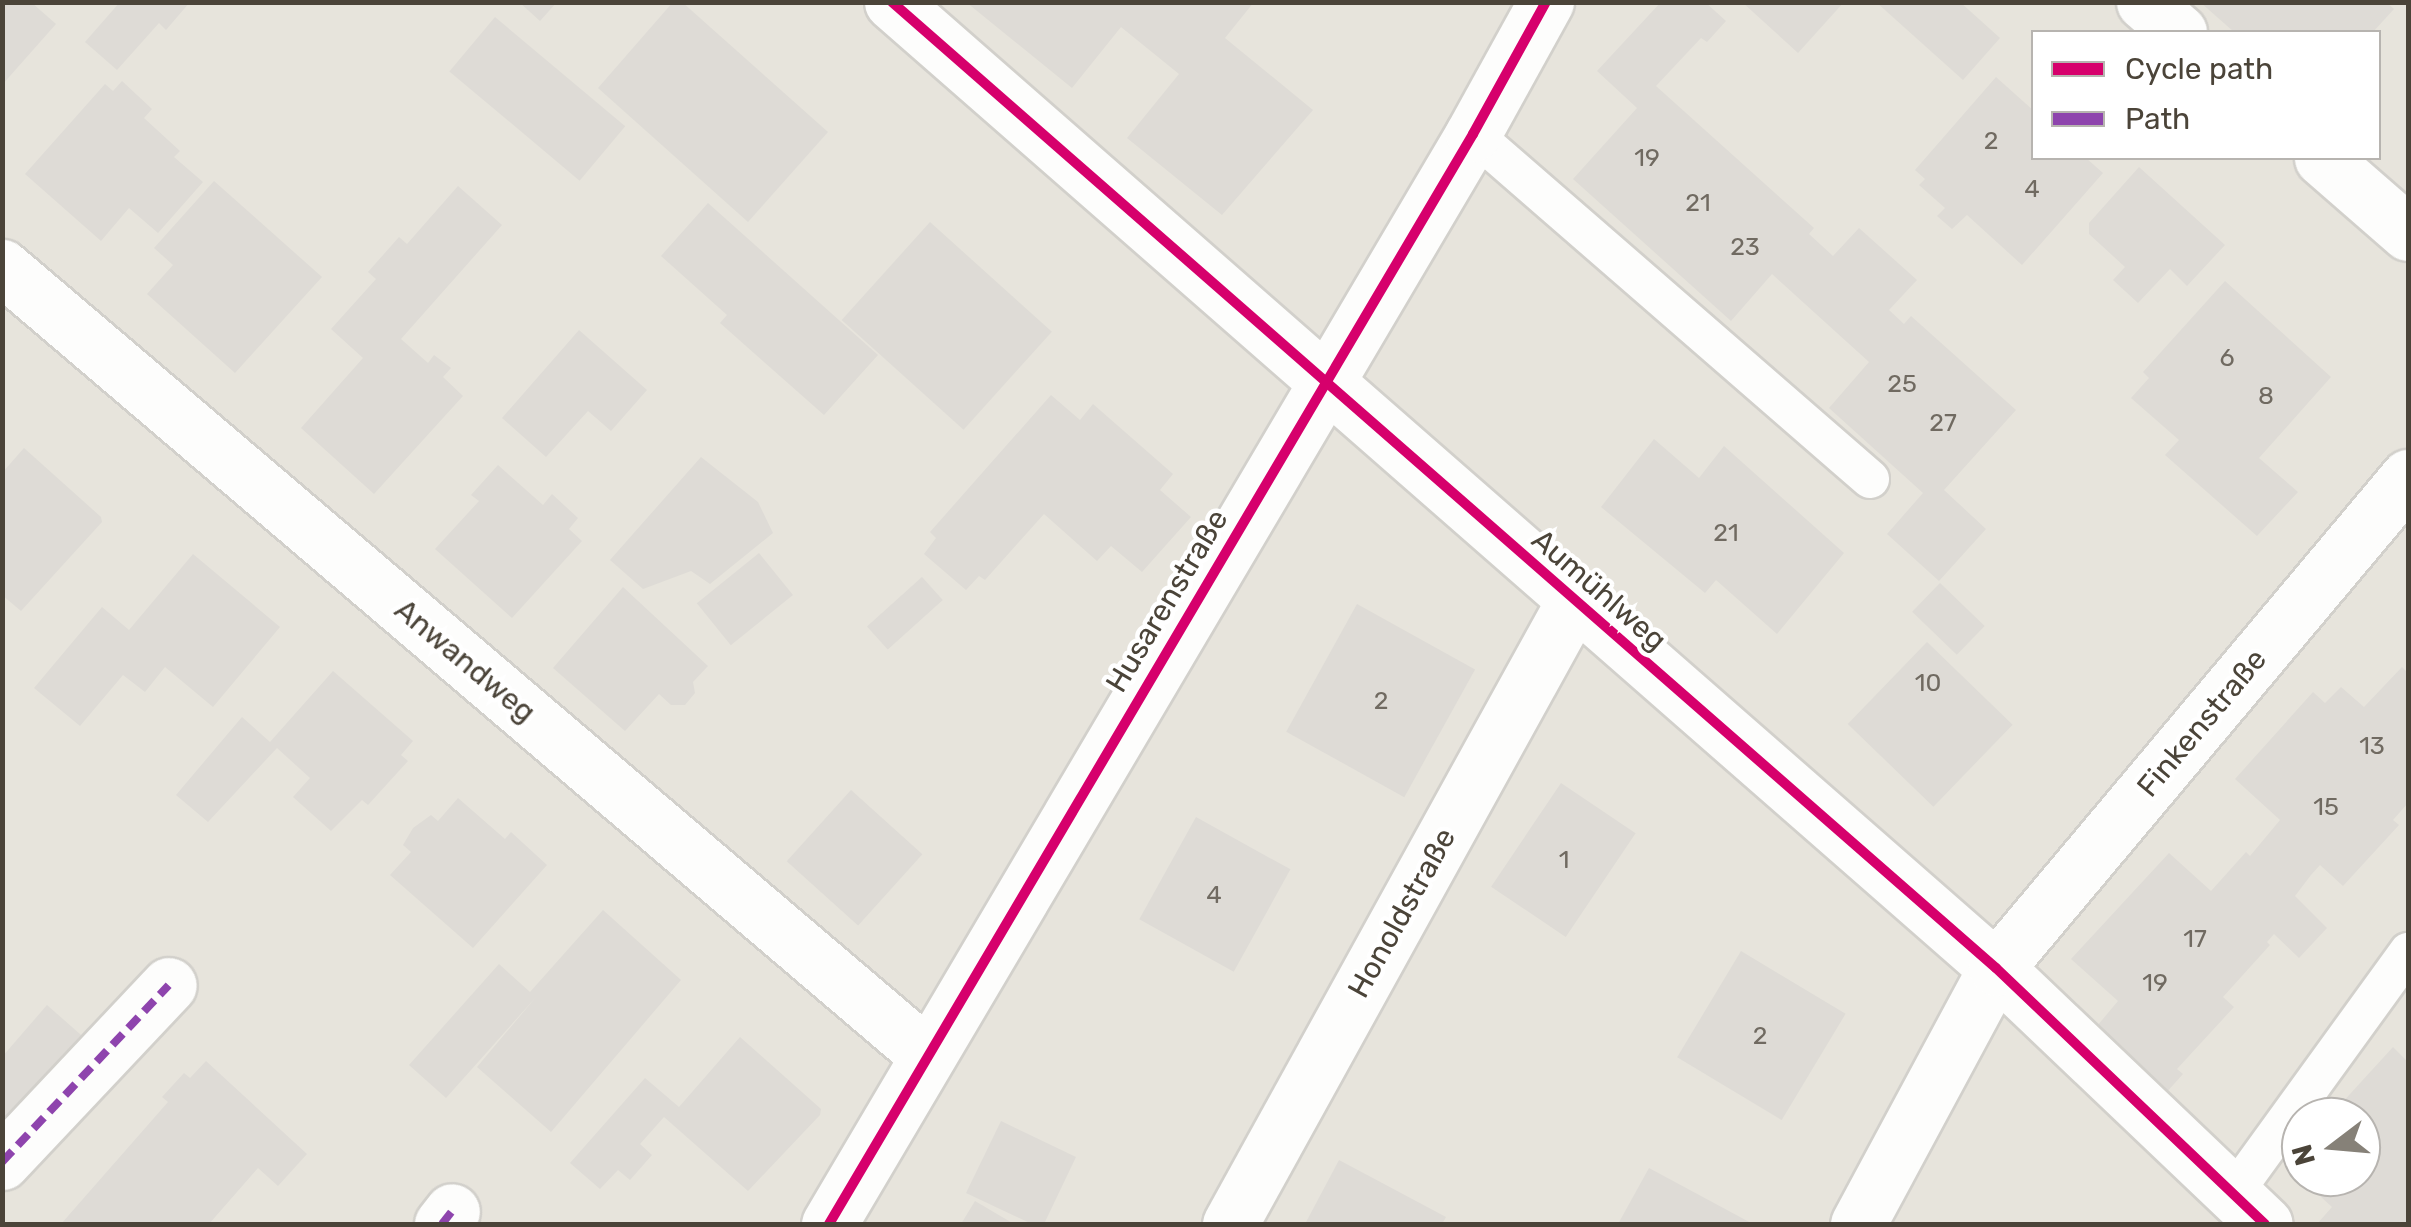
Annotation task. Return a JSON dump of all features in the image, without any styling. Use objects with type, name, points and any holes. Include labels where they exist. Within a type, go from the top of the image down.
[{"type":"street","name":"Aumühlweg","points":[[892,2],[1325,385],[1996,968],[2249,1209]]},
{"type":"street","name":"Husarenstraße","points":[[829,1224],[1473,134],[1546,2]]},
{"type":"street","points":[[2144,2],[2177,30]]},
{"type":"street","points":[[2324,160],[2408,233]]},
{"type":"street","name":"Anwandweg","points":[[2,267],[927,1055]]},
{"type":"street","name":"Finkenstraße","points":[[1858,1224],[1996,968],[2408,477]]},
{"type":"street","name":"Honoldstraße","points":[[1230,1224],[1574,601]]},
{"type":"street","points":[[2,1162],[169,985]]},
{"type":"lane","points":[[1473,134],[1870,480]]},
{"type":"lane","points":[[2249,1209],[2408,952]]},
{"type":"shaded area","points":[[3,3],[2408,3],[2408,1224],[3,1224]]},
{"type":"building","points":[[2,2],[31,2],[56,24],[2,85]]},
{"type":"building","points":[[120,2],[190,2],[166,30],[159,23],[117,70],[85,42]]},
{"type":"building","points":[[519,2],[557,2],[540,21]]},
{"type":"building","points":[[673,2],[682,2],[828,132],[748,222],[598,88]]},
{"type":"building","points":[[966,2],[1254,2],[1225,38],[1313,110],[1222,215],[1127,138],[1179,74],[1121,27],[1072,88]]},
{"type":"building","points":[[1661,2],[1705,2],[1726,21],[1707,42],[1701,38],[1656,86],[1814,228],[1809,234],[1833,256],[1859,228],[1917,280],[1889,310],[1904,324],[1911,316],[2016,410],[1944,490],[1986,529],[1939,581],[1887,534],[1923,493],[1829,408],[1869,362],[1772,274],[1731,321],[1573,179],[1637,108],[1597,71]]},
{"type":"building","points":[[1742,2],[1844,2],[1798,53]]},
{"type":"building","points":[[1876,2],[1960,2],[2000,38],[1963,80]]},
{"type":"building","points":[[2200,2],[2386,2],[2394,9],[2375,30],[2232,30]]},
{"type":"building","points":[[495,17],[625,126],[580,181],[449,71]]},
{"type":"building","points":[[1996,77],[2031,108],[2031,160],[2088,160],[2103,173],[2022,265],[1967,215],[1952,229],[1937,216],[1945,208],[1919,185],[1925,179],[1915,170]]},
{"type":"building","points":[[122,81],[152,109],[144,118],[180,151],[174,157],[203,182],[158,233],[129,208],[101,241],[25,174],[105,84],[113,91]]},
{"type":"building","points":[[2139,167],[2225,245],[2187,286],[2170,269],[2138,303],[2113,280],[2125,267],[2089,234],[2089,223]]},
{"type":"building","points":[[214,181],[322,277],[235,373],[147,294],[173,265],[154,248]]},
{"type":"building","points":[[458,186],[502,225],[401,339],[428,363],[434,355],[451,368],[443,377],[463,396],[374,494],[301,428],[363,358],[331,329],[376,279],[368,272],[399,237],[407,244]]},
{"type":"building","points":[[708,203],[878,355],[824,415],[720,323],[727,315],[661,256]]},
{"type":"building","points":[[930,222],[1052,332],[964,430],[842,320]]},
{"type":"building","points":[[2225,281],[2331,377],[2259,458],[2298,492],[2257,536],[2165,455],[2179,440],[2131,398],[2149,378],[2143,372]]},
{"type":"building","points":[[579,330],[647,390],[611,431],[588,411],[546,457],[502,418]]},
{"type":"building","points":[[1051,395],[1080,420],[1093,404],[1173,474],[1160,490],[1191,517],[1142,572],[1111,546],[1097,561],[1044,514],[985,580],[979,576],[966,590],[924,554],[936,538],[930,532]]},
{"type":"building","points":[[1654,439],[1699,478],[1724,446],[1844,553],[1777,634],[1716,580],[1705,593],[1601,507]]},
{"type":"building","points":[[24,448],[102,522],[21,611],[2,595],[2,473]]},
{"type":"building","points":[[701,457],[758,502],[773,533],[710,584],[691,571],[643,589],[610,560]]},
{"type":"building","points":[[498,465],[543,505],[552,494],[578,518],[569,529],[582,541],[512,618],[435,549],[479,501],[471,495]]},
{"type":"building","points":[[759,553],[793,595],[731,645],[697,603]]},
{"type":"building","points":[[193,554],[280,627],[213,707],[165,667],[145,692],[123,675],[80,726],[34,688],[102,607],[129,630]]},
{"type":"building","points":[[922,577],[943,600],[888,650],[867,627]]},
{"type":"building","points":[[1940,583],[1985,626],[1957,655],[1912,612]]},
{"type":"building","points":[[623,587],[708,666],[693,682],[695,693],[685,705],[671,705],[659,694],[625,731],[553,668]]},
{"type":"building","points":[[1357,604],[1475,669],[1404,797],[1286,732]]},
{"type":"building","points":[[1927,642],[2013,725],[1933,807],[1848,724]]},
{"type":"building","points":[[2402,667],[2408,673],[2408,803],[2393,820],[2399,825],[2343,886],[2320,865],[2311,875],[2295,896],[2327,928],[2299,958],[2274,934],[2267,942],[2270,945],[2223,997],[2234,1007],[2177,1069],[2183,1074],[2156,1104],[2087,1038],[2118,1001],[2071,959],[2169,853],[2211,891],[2246,852],[2250,856],[2280,820],[2235,779],[2313,692],[2325,703],[2341,687],[2364,707]]},
{"type":"building","points":[[333,671],[413,741],[401,755],[408,761],[368,805],[362,800],[331,831],[293,797],[310,778],[277,748],[208,822],[176,795],[242,717],[270,742]]},
{"type":"building","points":[[1561,783],[1636,833],[1566,937],[1491,887]]},
{"type":"building","points":[[851,790],[922,854],[858,926],[787,861]]},
{"type":"building","points":[[458,798],[505,839],[511,832],[547,865],[473,948],[390,875],[411,852],[403,845],[413,828],[431,815],[438,821]]},
{"type":"building","points":[[1196,817],[1290,869],[1234,972],[1139,919]]},
{"type":"building","points":[[603,910],[681,980],[551,1132],[477,1067],[536,997],[446,1098],[409,1065],[499,964],[530,992]]},
{"type":"building","points":[[1741,951],[1846,1014],[1782,1120],[1677,1057]]},
{"type":"building","points":[[47,1005],[89,1042],[2,1135],[2,1057]]},
{"type":"building","points":[[740,1037],[821,1109],[820,1115],[748,1191],[664,1117],[640,1144],[652,1155],[630,1180],[618,1170],[600,1189],[570,1163],[645,1078],[679,1107]]},
{"type":"building","points":[[2393,1047],[2408,1062],[2408,1224],[2317,1224],[2332,1207],[2321,1197],[2381,1197],[2381,1097],[2347,1097]]},
{"type":"building","points":[[206,1061],[307,1154],[278,1186],[258,1168],[209,1224],[61,1224],[168,1102],[162,1097],[184,1073],[190,1078]]},
{"type":"building","points":[[1001,1121],[1076,1157],[1044,1224],[1032,1224],[966,1193]]},
{"type":"building","points":[[1339,1160],[1446,1217],[1442,1224],[1305,1224]]},
{"type":"building","points":[[1649,1168],[1753,1224],[1618,1224]]},
{"type":"building","points":[[975,1201],[1014,1224],[961,1224]]},
{"type":"marked path","points":[[2,1162],[169,985]]},
{"type":"marked path","points":[[442,1224],[452,1211]]},
{"type":"cycle path","points":[[892,2],[1996,968],[2265,1224]]},
{"type":"cycle path","points":[[829,1224],[1473,134],[1546,2]]}]
